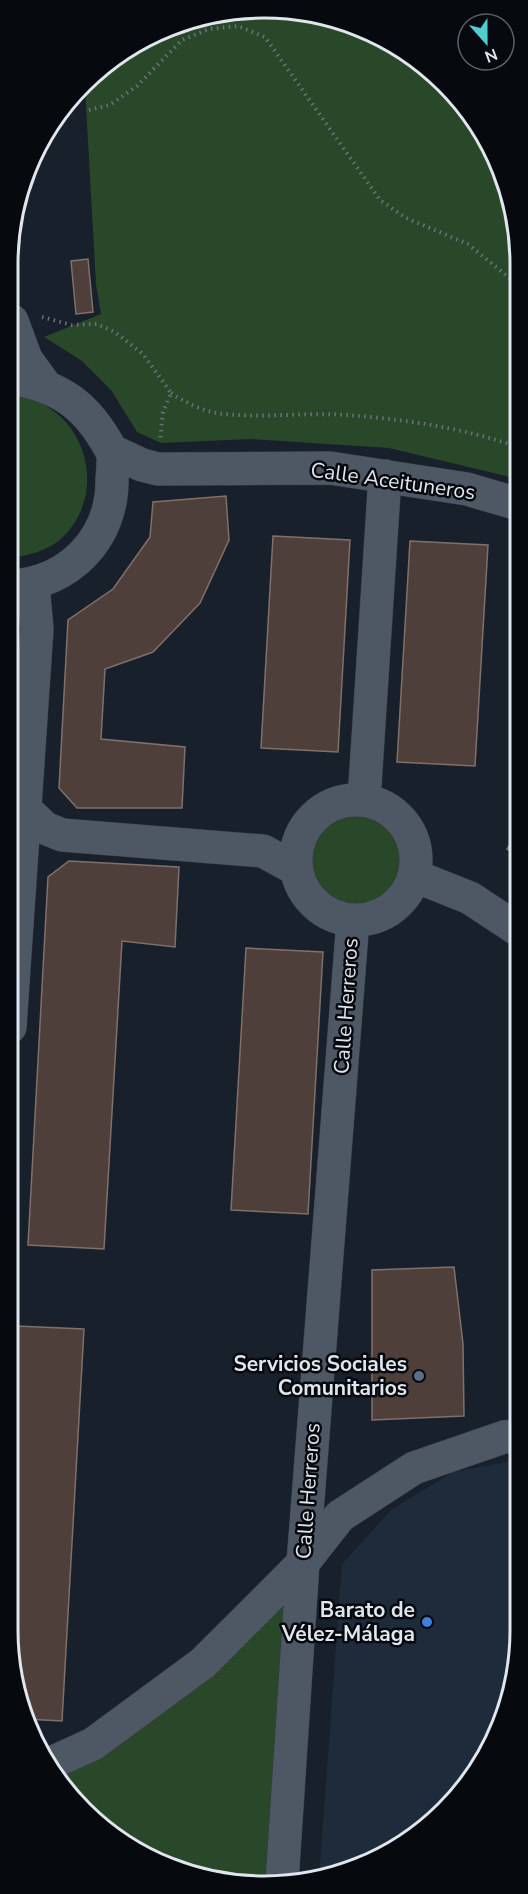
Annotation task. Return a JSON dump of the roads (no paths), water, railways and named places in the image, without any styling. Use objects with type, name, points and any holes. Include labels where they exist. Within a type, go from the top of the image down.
[{"type":"street","points":[[18,337],[26,359],[44,384]]},
{"type":"street","points":[[18,379],[44,384],[74,401],[92,420],[112,451],[111,503],[95,542],[78,561],[57,576],[22,586],[37,629],[18,910]]},
{"type":"street","name":"Calle Aceituneros","points":[[112,451],[142,465],[158,469],[330,468],[467,489],[510,502]]},
{"type":"street","points":[[111,503],[158,469]]},
{"type":"street","points":[[364,800],[385,476]]},
{"type":"street","points":[[364,800],[384,806],[400,818],[412,835],[417,855],[415,876],[406,894],[392,909],[373,918],[352,920],[333,915],[315,904],[303,889],[298,853],[310,820],[326,808],[345,801],[364,800]]},
{"type":"street","points":[[25,809],[45,828],[63,835],[298,853]]},
{"type":"street","points":[[20,881],[30,860],[43,846],[63,835]]},
{"type":"street","points":[[415,876],[470,898],[510,924]]},
{"type":"street","name":"Calle Herreros","points":[[282,1875],[303,1563],[352,920]]},
{"type":"street","points":[[56,1761],[93,1744],[203,1663],[303,1563],[340,1516],[414,1468],[510,1436]]},
{"type":"place","name":"Servicios Sociales Comunitarios","points":[[419,1376]]},
{"type":"place","name":"Barato de Vélez-Málaga","points":[[427,1622]]}]
